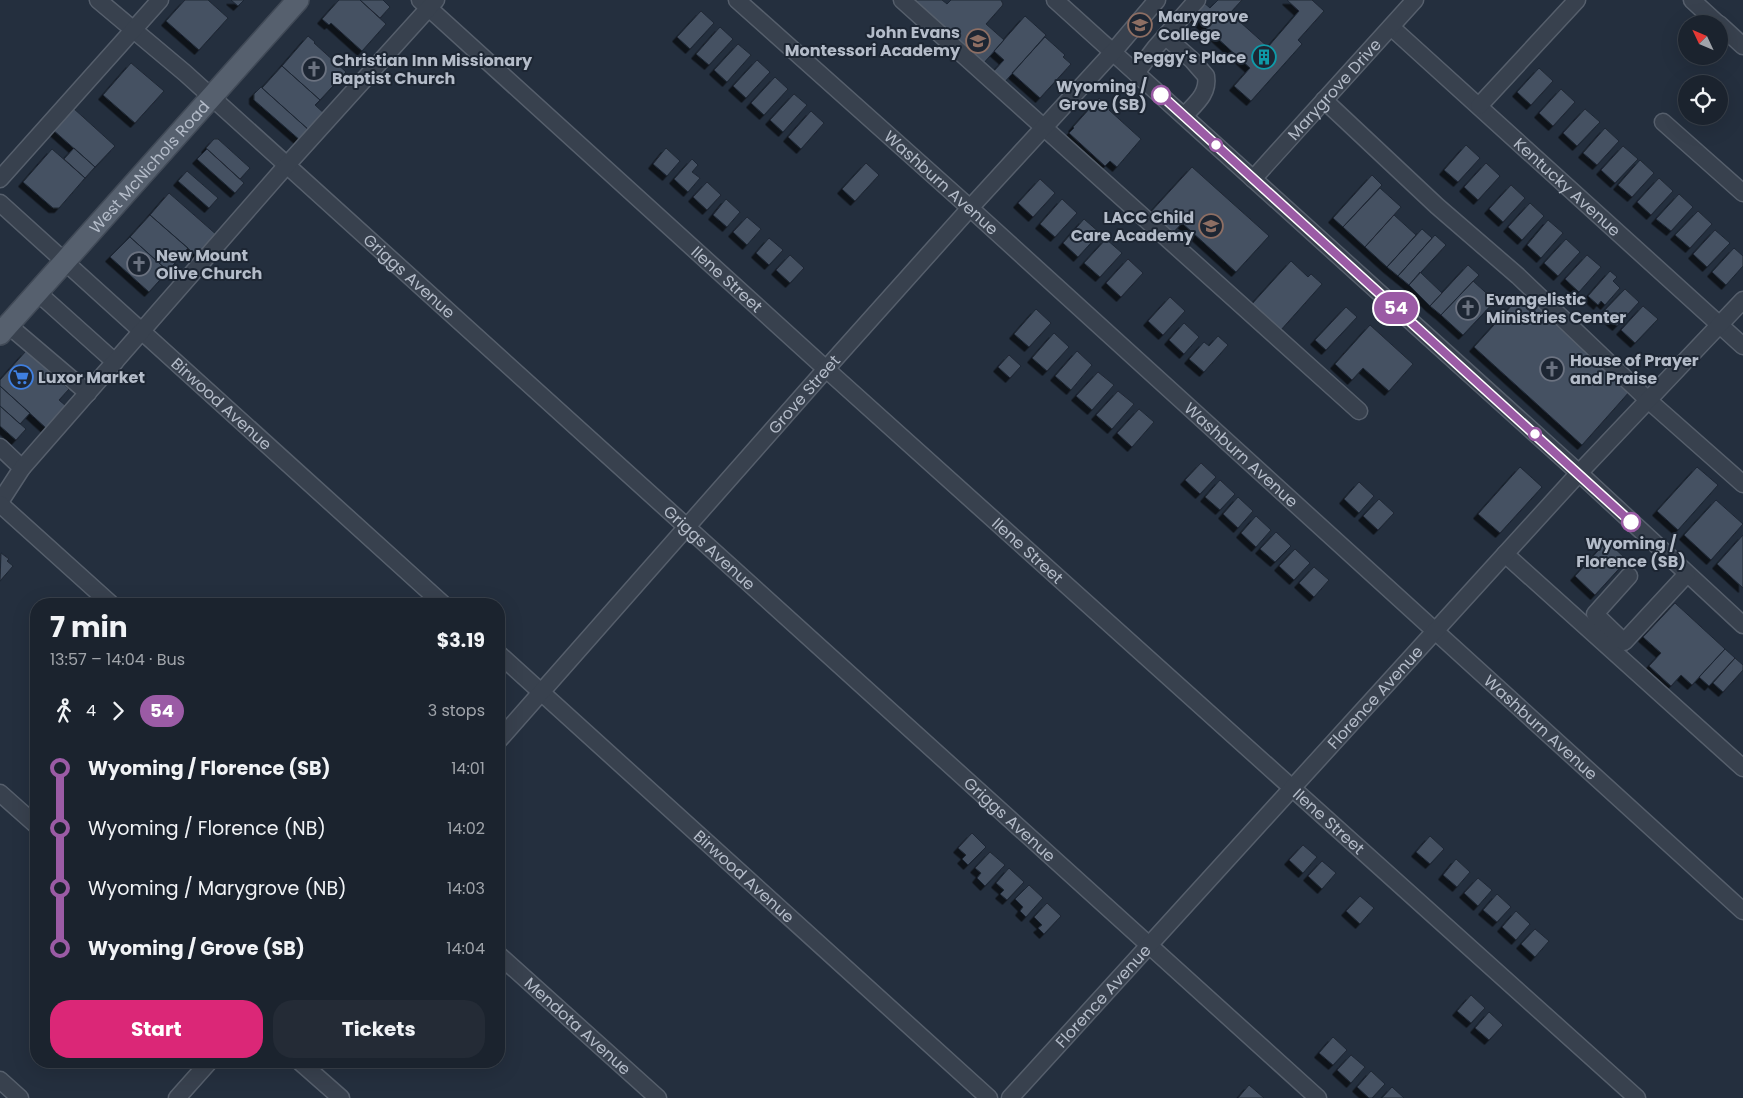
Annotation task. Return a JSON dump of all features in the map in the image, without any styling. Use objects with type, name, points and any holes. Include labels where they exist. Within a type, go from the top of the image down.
[{"type":"main road","name":"West McNichols Road","points":[[4,329],[298,0]]},
{"type":"street","name":"Griggs Avenue","points":[[98,0],[185,74],[1318,1098]]},
{"type":"street","points":[[0,179],[160,0]]},
{"type":"street","name":"Washburn Avenue","points":[[737,0],[970,208],[1743,911]]},
{"type":"street","points":[[902,0],[1359,411]]},
{"type":"street","points":[[1056,0],[1579,473],[1743,625]]},
{"type":"street","name":"Grove Street","points":[[505,733],[826,368],[1113,52],[1157,0]]},
{"type":"street","points":[[1136,73],[1197,0]]},
{"type":"street","name":"Marygrove Drive","points":[[1253,178],[1415,0]]},
{"type":"street","points":[[1479,106],[1578,0]]},
{"type":"street","points":[[1692,0],[1709,15]]},
{"type":"street","points":[[103,598],[0,503],[22,468],[428,3]]},
{"type":"street","name":"Ilene Street","points":[[428,3],[826,368],[1637,1098]]},
{"type":"street","name":"Kentucky Avenue","points":[[1391,27],[1743,346]]},
{"type":"street","points":[[1728,32],[1743,46]]},
{"type":"street","points":[[1165,36],[1192,60],[1206,76],[1206,89],[1202,97],[1184,116]]},
{"type":"street","points":[[1324,100],[1436,206],[1552,308],[1648,400],[1743,484]]},
{"type":"street","points":[[1663,122],[1743,193]]},
{"type":"street","name":"Birwood Avenue","points":[[0,203],[436,598]]},
{"type":"street","points":[[37,292],[115,362]]},
{"type":"street","name":"Florence Avenue","points":[[1010,1098],[1579,473],[1743,300]]},
{"type":"street","points":[[4,329],[88,393]]},
{"type":"street","points":[[0,446],[22,468]]},
{"type":"street","points":[[1505,554],[1743,768]]},
{"type":"street","points":[[1629,576],[1595,614],[1624,642],[1687,574]]},
{"type":"street","name":"Birwood Avenue","points":[[505,660],[989,1098]]},
{"type":"street","points":[[0,793],[30,820]]},
{"type":"street","name":"Mendota Avenue","points":[[505,960],[658,1098]]},
{"type":"street","points":[[177,1098],[204,1068]]},
{"type":"street","points":[[307,1068],[341,1098]]},
{"type":"street","points":[[0,1080],[20,1098]]},
{"type":"building","points":[[185,0],[208,0],[228,18],[199,50],[166,21]]},
{"type":"building","points":[[231,0],[244,0],[238,6]]},
{"type":"building","points":[[339,0],[360,0],[386,24],[362,51],[331,23],[329,25],[322,19]]},
{"type":"building","points":[[360,0],[383,0],[390,7],[380,18]]},
{"type":"building","name":"John Evans Montessori Academy","points":[[910,0],[942,0],[947,4],[951,0],[1001,0],[1002,6],[986,24],[1004,40],[982,65]]},
{"type":"building","name":"Peggy's Place","points":[[1218,0],[1242,0],[1230,13],[1268,47],[1299,11],[1287,0],[1312,0],[1324,11],[1298,40],[1302,44],[1251,101],[1234,86],[1250,68],[1191,14],[1202,1],[1210,8]]},
{"type":"building","points":[[701,11],[714,23],[690,49],[677,37]]},
{"type":"building","points":[[1025,16],[1046,35],[1003,84],[992,73],[1004,60],[994,51]]},
{"type":"building","points":[[720,27],[733,39],[709,65],[696,54]]},
{"type":"building","name":"Christian Inn Missionary Baptist Church","points":[[308,36],[346,72],[320,100],[282,66]]},
{"type":"building","points":[[1045,37],[1065,55],[1063,57],[1071,64],[1040,98],[1012,73]]},
{"type":"building","points":[[738,44],[751,55],[727,82],[714,70]]},
{"type":"building","points":[[757,60],[770,72],[746,98],[733,86]]},
{"type":"building","points":[[131,63],[164,91],[135,123],[103,95]]},
{"type":"building","points":[[282,66],[320,100],[315,105],[326,115],[310,131],[262,88]]},
{"type":"building","points":[[1539,68],[1553,81],[1531,105],[1517,92]]},
{"type":"building","points":[[775,77],[788,89],[764,115],[751,103]]},
{"type":"building","points":[[261,87],[310,131],[301,141],[254,100],[254,94]]},
{"type":"building","points":[[1561,89],[1575,102],[1553,126],[1539,113]]},
{"type":"building","points":[[794,94],[807,105],[783,132],[770,120]]},
{"type":"building","points":[[1099,98],[1110,108],[1109,110],[1141,139],[1117,167],[1110,161],[1105,166],[1069,133]]},
{"type":"building","points":[[72,107],[115,146],[95,167],[52,129]]},
{"type":"building","points":[[1585,109],[1600,122],[1577,146],[1563,133]]},
{"type":"building","points":[[811,111],[824,123],[801,149],[788,137]]},
{"type":"building","points":[[1605,128],[1619,141],[1597,165],[1583,153]]},
{"type":"building","points":[[214,139],[218,139],[250,168],[240,179],[206,148]]},
{"type":"building","points":[[1466,145],[1480,158],[1458,182],[1444,170]]},
{"type":"building","points":[[1623,146],[1638,159],[1615,183],[1601,170]]},
{"type":"building","points":[[74,148],[95,167],[85,178],[64,159]]},
{"type":"building","points":[[666,148],[680,161],[667,176],[653,164]]},
{"type":"building","points":[[52,149],[85,178],[59,208],[53,208],[23,182]]},
{"type":"building","points":[[207,149],[244,183],[235,193],[197,159]]},
{"type":"building","points":[[692,159],[698,165],[692,172],[700,178],[688,192],[674,179]]},
{"type":"building","points":[[1640,160],[1654,173],[1632,197],[1618,185]]},
{"type":"building","points":[[866,163],[879,175],[855,201],[842,189]]},
{"type":"building","points":[[1486,163],[1500,176],[1478,200],[1464,187]]},
{"type":"building","points":[[1192,167],[1269,236],[1236,272],[1182,223],[1171,235],[1148,215]]},
{"type":"building","points":[[187,171],[218,198],[209,208],[178,181]]},
{"type":"building","points":[[1372,175],[1382,185],[1343,227],[1333,218]]},
{"type":"building","points":[[1659,178],[1673,191],[1651,215],[1637,202]]},
{"type":"building","points":[[1040,179],[1055,193],[1033,217],[1018,203]]},
{"type":"building","points":[[707,182],[721,195],[707,210],[693,197]]},
{"type":"building","points":[[1511,185],[1525,198],[1503,222],[1489,209]]},
{"type":"building","points":[[1380,188],[1401,207],[1365,247],[1343,227]]},
{"type":"building","points":[[169,193],[218,236],[199,258],[150,215]]},
{"type":"building","points":[[1679,194],[1693,207],[1671,231],[1656,219]]},
{"type":"building","points":[[726,199],[740,212],[727,227],[713,215]]},
{"type":"building","points":[[1062,199],[1077,213],[1055,237],[1040,224]]},
{"type":"building","points":[[1530,203],[1544,216],[1522,240],[1508,227]]},
{"type":"building","points":[[1698,211],[1712,224],[1690,248],[1675,235]]},
{"type":"building","points":[[150,215],[188,248],[168,271],[130,237]]},
{"type":"building","points":[[1394,215],[1416,235],[1387,267],[1365,247]]},
{"type":"building","points":[[747,217],[761,229],[747,245],[733,232]]},
{"type":"building","points":[[1084,219],[1100,233],[1078,257],[1063,243]]},
{"type":"building","points":[[1548,220],[1563,233],[1541,258],[1527,245]]},
{"type":"building","points":[[1422,229],[1432,238],[1398,276],[1387,267]]},
{"type":"building","points":[[1715,230],[1730,243],[1707,267],[1693,254]]},
{"type":"building","points":[[1435,235],[1446,245],[1409,285],[1398,276]]},
{"type":"building","name":"New Mount Olive Church","points":[[130,237],[168,271],[149,292],[110,257]]},
{"type":"building","points":[[769,238],[783,250],[769,265],[756,253]]},
{"type":"building","points":[[1106,239],[1122,253],[1100,277],[1084,263]]},
{"type":"building","points":[[1566,239],[1580,252],[1558,276],[1544,263]]},
{"type":"building","points":[[1734,248],[1743,256],[1743,266],[1726,285],[1712,272]]},
{"type":"building","points":[[790,255],[804,268],[790,283],[776,270]]},
{"type":"building","points":[[1587,255],[1601,267],[1579,292],[1565,279]]},
{"type":"building","points":[[1128,259],[1143,273],[1121,297],[1106,283]]},
{"type":"building","points":[[1291,261],[1308,277],[1311,274],[1322,284],[1280,331],[1251,305]]},
{"type":"building","points":[[1468,265],[1479,275],[1441,315],[1430,306]]},
{"type":"building","points":[[1610,271],[1617,277],[1613,281],[1620,288],[1605,305],[1601,301],[1598,305],[1588,296]]},
{"type":"building","points":[[1420,272],[1442,293],[1430,306],[1409,285]]},
{"type":"building","name":"Evangelistic Ministries Center","points":[[1473,281],[1495,301],[1463,335],[1441,315]]},
{"type":"building","points":[[1625,289],[1639,302],[1617,326],[1602,313]]},
{"type":"building","name":"House of Prayer and Praise","points":[[1523,293],[1630,391],[1582,445],[1474,347]]},
{"type":"building","points":[[1170,297],[1185,311],[1163,335],[1148,321]]},
{"type":"building","points":[[1643,306],[1658,319],[1635,343],[1621,330]]},
{"type":"building","points":[[1346,307],[1357,317],[1326,350],[1315,340]]},
{"type":"building","points":[[1036,309],[1051,323],[1029,347],[1014,334]]},
{"type":"building","points":[[1184,323],[1199,337],[1184,354],[1169,340]]},
{"type":"building","points":[[1370,325],[1413,364],[1389,391],[1363,368],[1352,380],[1335,364]]},
{"type":"building","points":[[1054,333],[1069,347],[1047,371],[1032,358]]},
{"type":"building","points":[[1218,336],[1228,345],[1204,372],[1189,359],[1204,342],[1209,346]]},
{"type":"building","points":[[26,351],[69,389],[59,400],[66,406],[46,428],[0,386],[0,380]]},
{"type":"building","points":[[1077,351],[1092,365],[1071,390],[1055,376]]},
{"type":"building","points":[[1009,355],[1021,366],[1010,378],[998,367]]},
{"type":"building","points":[[1098,372],[1114,385],[1092,410],[1076,396]]},
{"type":"building","points":[[0,386],[30,413],[20,424],[0,406]]},
{"type":"building","points":[[1118,391],[1134,404],[1112,429],[1096,415]]},
{"type":"building","points":[[0,406],[26,429],[16,440],[0,426]]},
{"type":"building","points":[[1139,409],[1154,422],[1132,447],[1117,433]]},
{"type":"building","points":[[1201,463],[1216,477],[1200,494],[1185,480]]},
{"type":"building","points":[[1520,467],[1542,487],[1500,533],[1478,514]]},
{"type":"building","points":[[1697,467],[1718,485],[1678,530],[1657,511]]},
{"type":"building","points":[[1220,480],[1235,494],[1220,510],[1205,497]]},
{"type":"building","points":[[1359,482],[1374,496],[1359,513],[1344,499]]},
{"type":"building","points":[[1238,497],[1253,511],[1238,528],[1223,514]]},
{"type":"building","points":[[1379,499],[1394,513],[1378,530],[1363,516]]},
{"type":"building","points":[[1716,500],[1743,524],[1711,560],[1684,535]]},
{"type":"building","points":[[1256,516],[1271,530],[1256,547],[1241,533]]},
{"type":"building","points":[[1276,532],[1291,546],[1275,562],[1260,549]]},
{"type":"building","points":[[1743,535],[1743,588],[1717,564]]},
{"type":"building","points":[[1607,541],[1627,560],[1595,595],[1575,576]]},
{"type":"building","points":[[1295,549],[1310,563],[1294,580],[1279,566]]},
{"type":"building","points":[[1,553],[9,559],[7,561],[13,566],[0,581]]},
{"type":"building","points":[[1314,567],[1329,580],[1314,597],[1299,583]]},
{"type":"building","points":[[1675,603],[1725,649],[1692,685],[1681,675],[1671,686],[1649,666],[1661,653],[1643,637]]},
{"type":"building","points":[[1725,649],[1735,658],[1709,686],[1699,677]]},
{"type":"building","points":[[1735,658],[1743,665],[1743,670],[1723,692],[1713,683]]},
{"type":"building","points":[[972,833],[986,847],[968,865],[962,859],[966,855],[958,848]]},
{"type":"building","points":[[1430,836],[1444,849],[1430,864],[1416,852]]},
{"type":"building","points":[[1303,845],[1317,857],[1303,873],[1289,860]]},
{"type":"building","points":[[990,852],[1005,865],[985,886],[977,878],[981,873],[975,868]]},
{"type":"building","points":[[1456,859],[1470,872],[1457,887],[1443,875]]},
{"type":"building","points":[[1322,861],[1336,873],[1322,889],[1308,876]]},
{"type":"building","points":[[1009,868],[1024,882],[1007,900],[1000,894],[1004,890],[996,883]]},
{"type":"building","points":[[1478,878],[1492,890],[1478,906],[1464,893]]},
{"type":"building","points":[[1029,885],[1043,898],[1026,917],[1020,911],[1023,907],[1015,899]]},
{"type":"building","points":[[1497,894],[1511,907],[1497,922],[1483,910]]},
{"type":"building","points":[[1360,896],[1374,908],[1360,924],[1346,911]]},
{"type":"building","points":[[1047,903],[1061,916],[1044,934],[1038,928],[1042,925],[1034,917]]},
{"type":"building","points":[[1516,911],[1530,924],[1516,940],[1502,927]]},
{"type":"building","points":[[1535,929],[1549,941],[1535,957],[1521,944]]},
{"type":"building","points":[[1471,995],[1485,1008],[1471,1023],[1457,1011]]},
{"type":"building","points":[[1489,1012],[1503,1025],[1489,1040],[1475,1028]]},
{"type":"building","points":[[1333,1037],[1347,1050],[1333,1065],[1319,1053]]},
{"type":"building","points":[[1351,1055],[1365,1067],[1351,1083],[1337,1070]]},
{"type":"building","points":[[1371,1071],[1385,1084],[1372,1098],[1369,1098],[1357,1087]]},
{"type":"building","points":[[1249,1085],[1264,1098],[1238,1098]]},
{"type":"building","points":[[1392,1087],[1404,1098],[1382,1098]]},
{"type":"bus line","name":"54","points":[[1161,95],[1631,522]]},
{"type":"place","name":"Marygrove College","points":[[1140,25]]},
{"type":"place","name":"John Evans Montessori Academy","points":[[978,41]]},
{"type":"place","name":"Peggy's Place","points":[[1264,57]]},
{"type":"place","name":"Christian Inn Missionary Baptist Church","points":[[314,69]]},
{"type":"place","name":"Wyoming / Grove (SB)","points":[[1161,95]]},
{"type":"place","name":"LACC Child Care Academy","points":[[1211,226]]},
{"type":"place","name":"New Mount Olive Church","points":[[139,264]]},
{"type":"place","name":"Evangelistic Ministries Center","points":[[1468,308]]},
{"type":"place","name":"House of Prayer and Praise","points":[[1552,369]]},
{"type":"place","name":"Luxor Market","points":[[21,377]]},
{"type":"place","name":"Wyoming / Florence (SB)","points":[[1631,522]]}]
